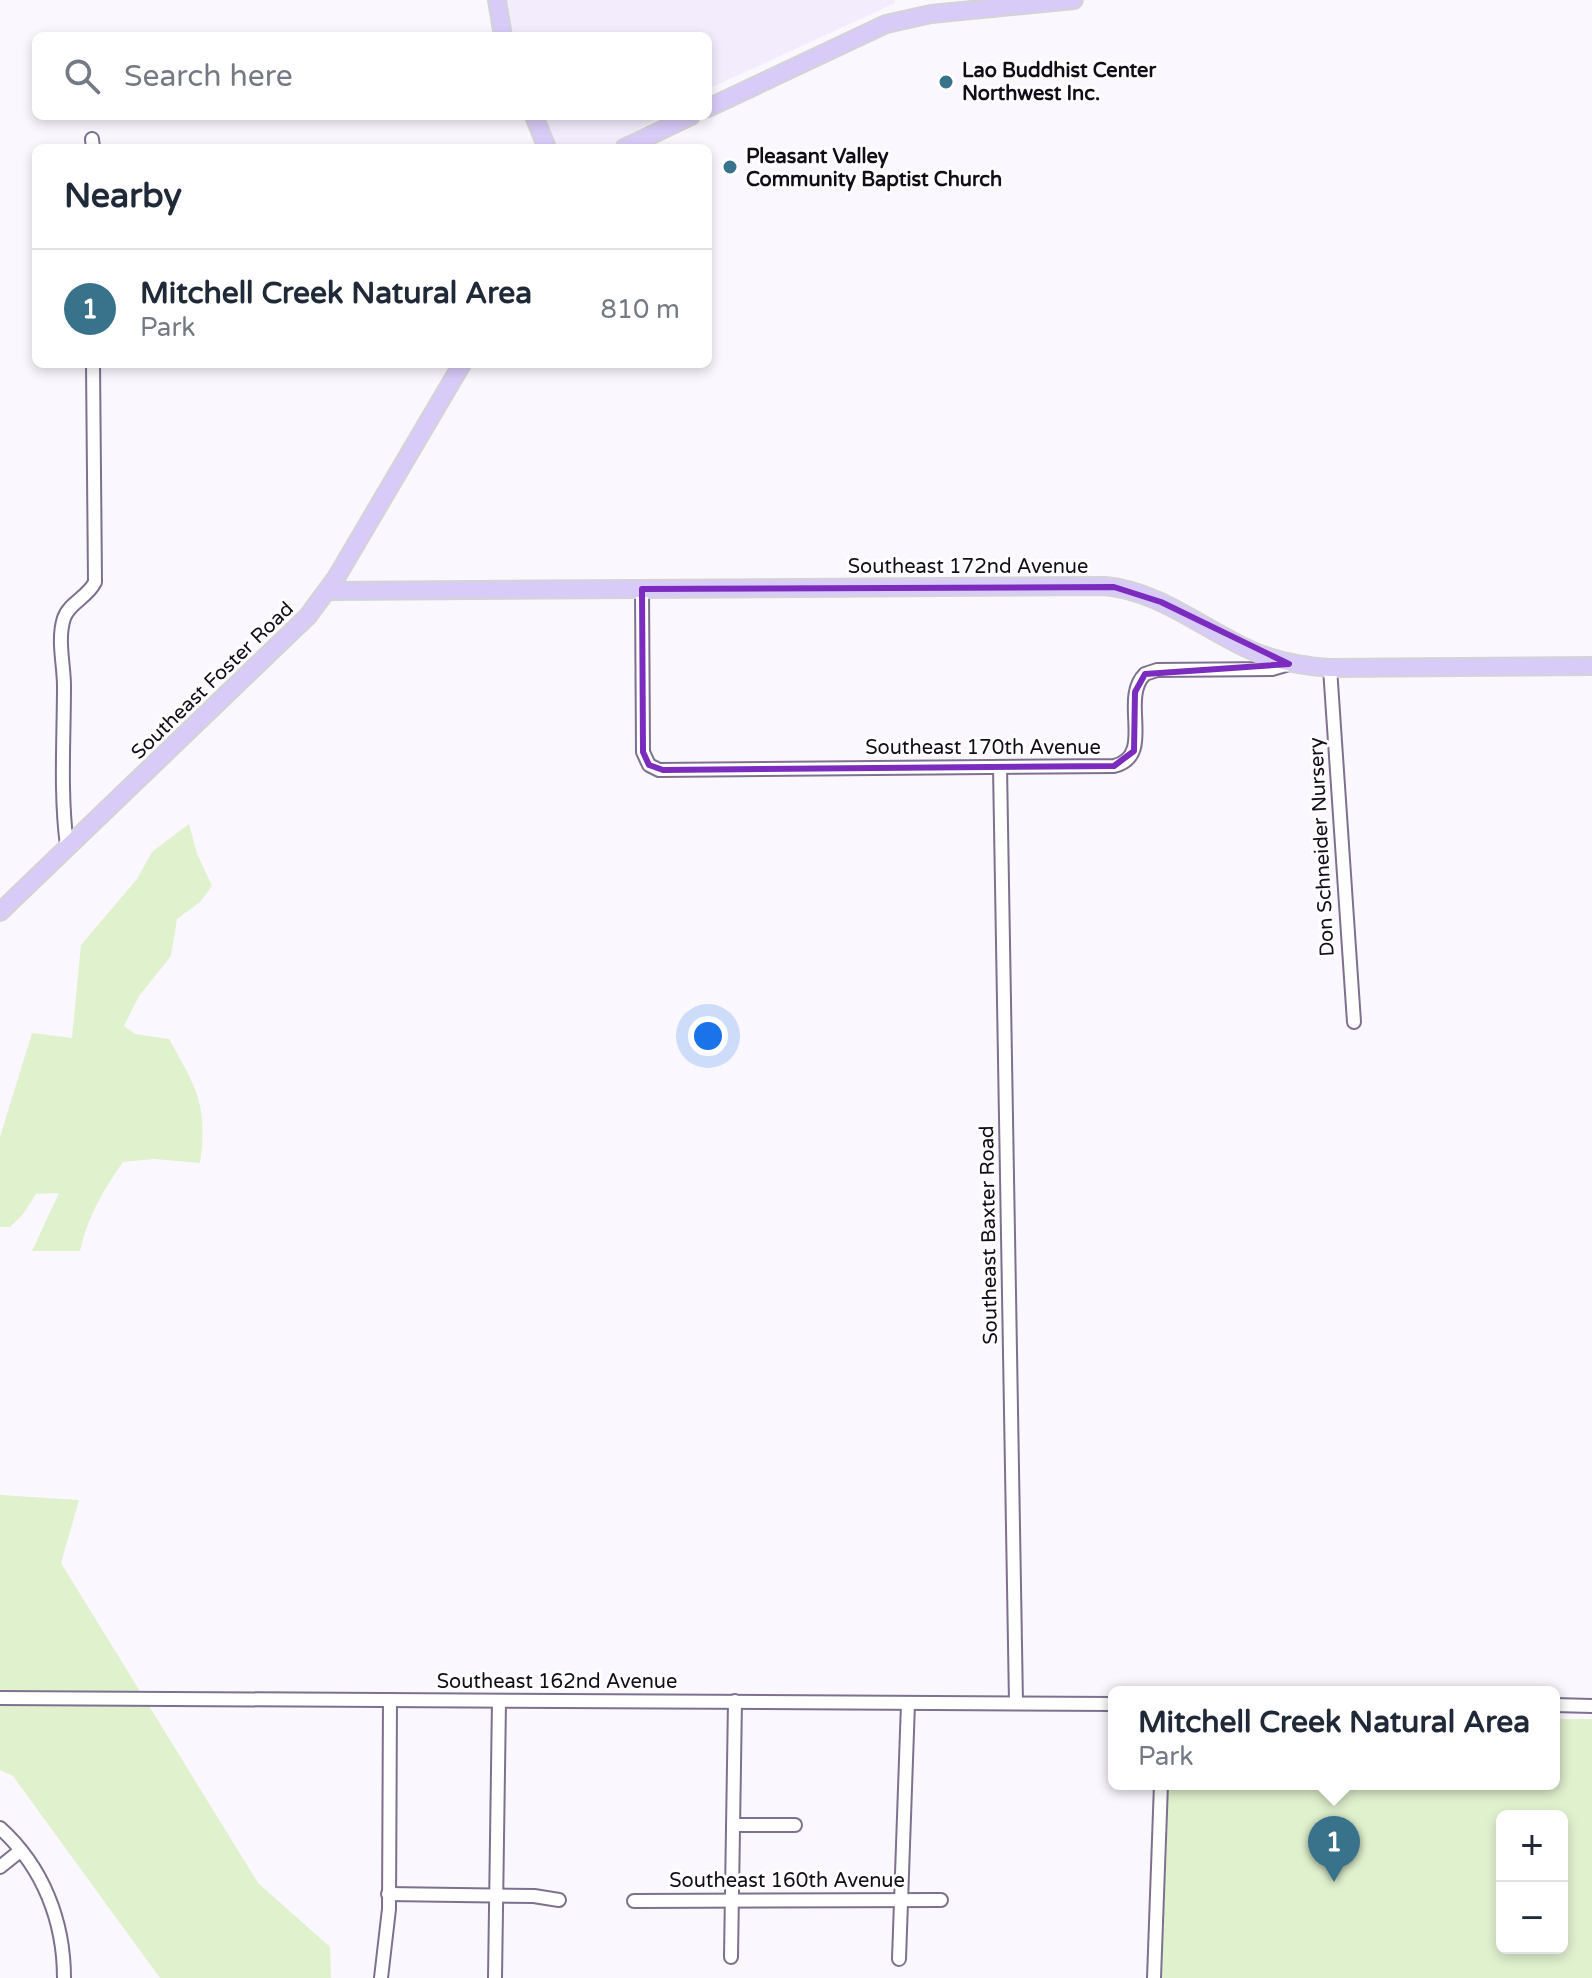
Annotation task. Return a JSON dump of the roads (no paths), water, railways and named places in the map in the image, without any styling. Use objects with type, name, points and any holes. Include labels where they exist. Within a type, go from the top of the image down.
[{"type":"main road","points":[[497,0],[502,32]]},
{"type":"main road","points":[[712,106],[886,24],[931,14],[1074,0]]},
{"type":"main road","points":[[536,120],[545,144]]},
{"type":"main road","points":[[632,144],[683,120]]},
{"type":"main road","name":"Southeast Foster Road","points":[[0,912],[260,666],[327,591],[460,368]]},
{"type":"main road","name":"Southeast 172nd Avenue","points":[[327,591],[1114,587],[1161,602],[1249,650],[1289,664],[1330,668],[1592,666]]},
{"type":"street","points":[[67,846],[62,800],[64,683],[61,636],[65,615],[91,590],[97,572],[93,368]]},
{"type":"street","name":"Southeast 170th Avenue","points":[[642,589],[643,749],[649,765],[663,770],[1109,767],[1126,762],[1135,748],[1136,687],[1148,672],[1272,669],[1289,664]]},
{"type":"street","name":"Don Schneider Nursery","points":[[1330,668],[1354,1022]]},
{"type":"street","name":"Southeast Baxter Road","points":[[1000,767],[1016,1703]]},
{"type":"street","name":"Southeast 162nd Avenue","points":[[0,1698],[1108,1704]]},
{"type":"street","points":[[381,1978],[388,1894],[390,1700]]},
{"type":"street","points":[[495,1978],[499,1701]]},
{"type":"street","points":[[731,1957],[735,1701]]},
{"type":"street","points":[[899,1959],[908,1703]]},
{"type":"street","points":[[1560,1705],[1592,1706]]},
{"type":"street","points":[[1154,1978],[1161,1790]]},
{"type":"street","points":[[733,1825],[795,1825]]},
{"type":"street","points":[[0,1828],[42,1882],[53,1906],[60,1930],[64,1978]]},
{"type":"street","points":[[0,1867],[20,1851]]},
{"type":"street","points":[[388,1894],[497,1895],[559,1900]]},
{"type":"street","name":"Southeast 160th Avenue","points":[[634,1901],[941,1900]]},
{"type":"place","name":"Lao Buddhist Center Northwest Inc.","points":[[946,82]]},
{"type":"place","name":"Pleasant Valley Community Baptist Church","points":[[730,167]]},
{"type":"place","name":"Mitchell Creek Natural Area","points":[[1334,1882]]}]
